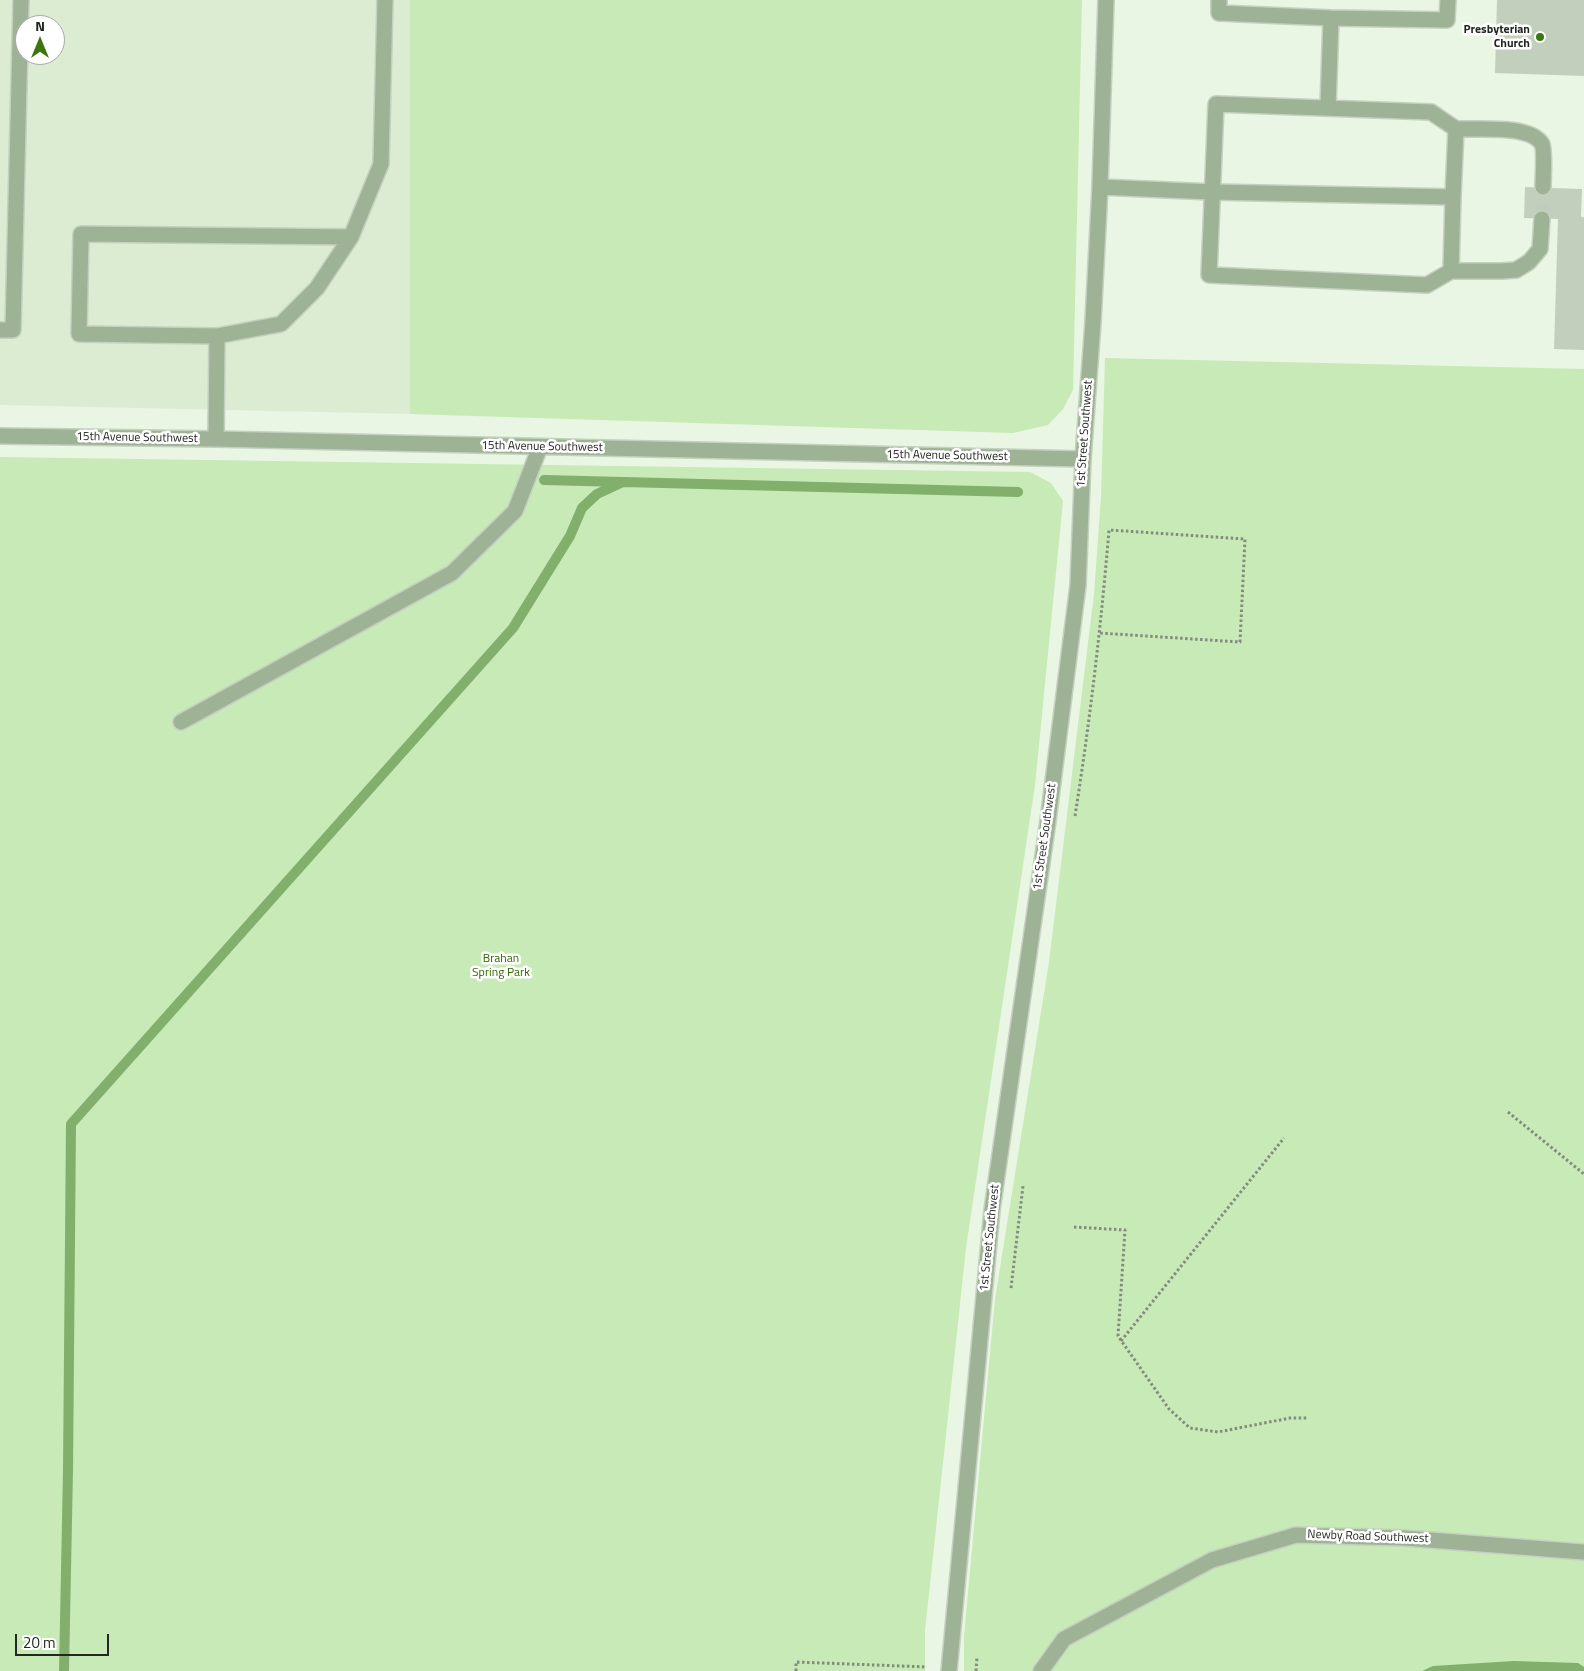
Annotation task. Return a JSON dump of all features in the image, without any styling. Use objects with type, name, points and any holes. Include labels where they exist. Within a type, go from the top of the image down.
[{"type":"street","points":[[0,330],[13,330],[21,0]]},
{"type":"street","points":[[352,237],[81,234],[79,334],[217,336],[281,324],[318,288],[352,237],[381,164],[385,0]]},
{"type":"street","name":"1st Street Southwest","points":[[949,1670],[992,1210],[1048,821],[1078,585],[1083,459],[1100,187],[1106,0]]},
{"type":"street","points":[[1219,0],[1219,14],[1447,20],[1448,0]]},
{"type":"street","points":[[1328,108],[1331,18]]},
{"type":"street","points":[[1542,219],[1540,248],[1529,262],[1516,270],[1502,272],[1451,271],[1427,285],[1209,275],[1216,104],[1431,112],[1456,129],[1518,130],[1535,136],[1543,145],[1543,187]]},
{"type":"street","points":[[1451,271],[1456,129]]},
{"type":"street","points":[[1100,187],[1212,192],[1453,198]]},
{"type":"street","points":[[216,439],[217,336]]},
{"type":"street","name":"15th Avenue Southwest","points":[[0,436],[216,439],[1083,459]]},
{"type":"street","points":[[181,722],[452,573],[515,511],[540,447]]},
{"type":"street","name":"Newby Road Southwest","points":[[1041,1671],[1064,1639],[1212,1560],[1296,1534],[1404,1538],[1584,1552]]},
{"type":"path","points":[[1074,824],[1086,748],[1109,530],[1245,539],[1240,642],[1099,633]]},
{"type":"path","points":[[1508,1112],[1584,1174]]},
{"type":"path","points":[[1121,1341],[1284,1138]]},
{"type":"path","points":[[1074,1227],[1125,1230],[1118,1336],[1169,1409],[1190,1428],[1218,1432],[1290,1418],[1308,1418]]},
{"type":"path","points":[[796,1671],[796,1662],[949,1670]]},
{"type":"shaded area","points":[[0,0],[410,0],[410,414],[0,405]]},
{"type":"shaded area","points":[[1514,1661],[1578,1663],[1584,1667],[1584,1671],[1422,1671],[1433,1666]]},
{"type":"green space","points":[[410,0],[1082,0],[1073,390],[1063,409],[1048,425],[1013,433],[410,414]]},
{"type":"green space","points":[[1105,358],[1584,369],[1584,1671],[964,1671],[964,1636],[995,1299],[1049,962],[1094,594],[1101,497]]},
{"type":"green space","name":"Brahan Spring Park","points":[[0,457],[1030,472],[1051,483],[1063,501],[1035,785],[966,1248],[925,1631],[925,1671],[0,1671]]},
{"type":"building","name":"Presbyterian Church","points":[[1497,0],[1584,0],[1584,76],[1495,73]]},
{"type":"building","points":[[1525,187],[1582,189],[1581,217],[1584,217],[1584,350],[1554,349],[1558,219],[1524,218]]},
{"type":"waterway","points":[[544,480],[1018,492]]},
{"type":"waterway","points":[[64,1671],[71,1124],[513,628],[570,536],[582,508],[597,494],[623,482]]},
{"type":"tunnel","points":[[1542,219],[1543,187]]},
{"type":"place","name":"Presbyterian Church","points":[[1540,37]]}]
